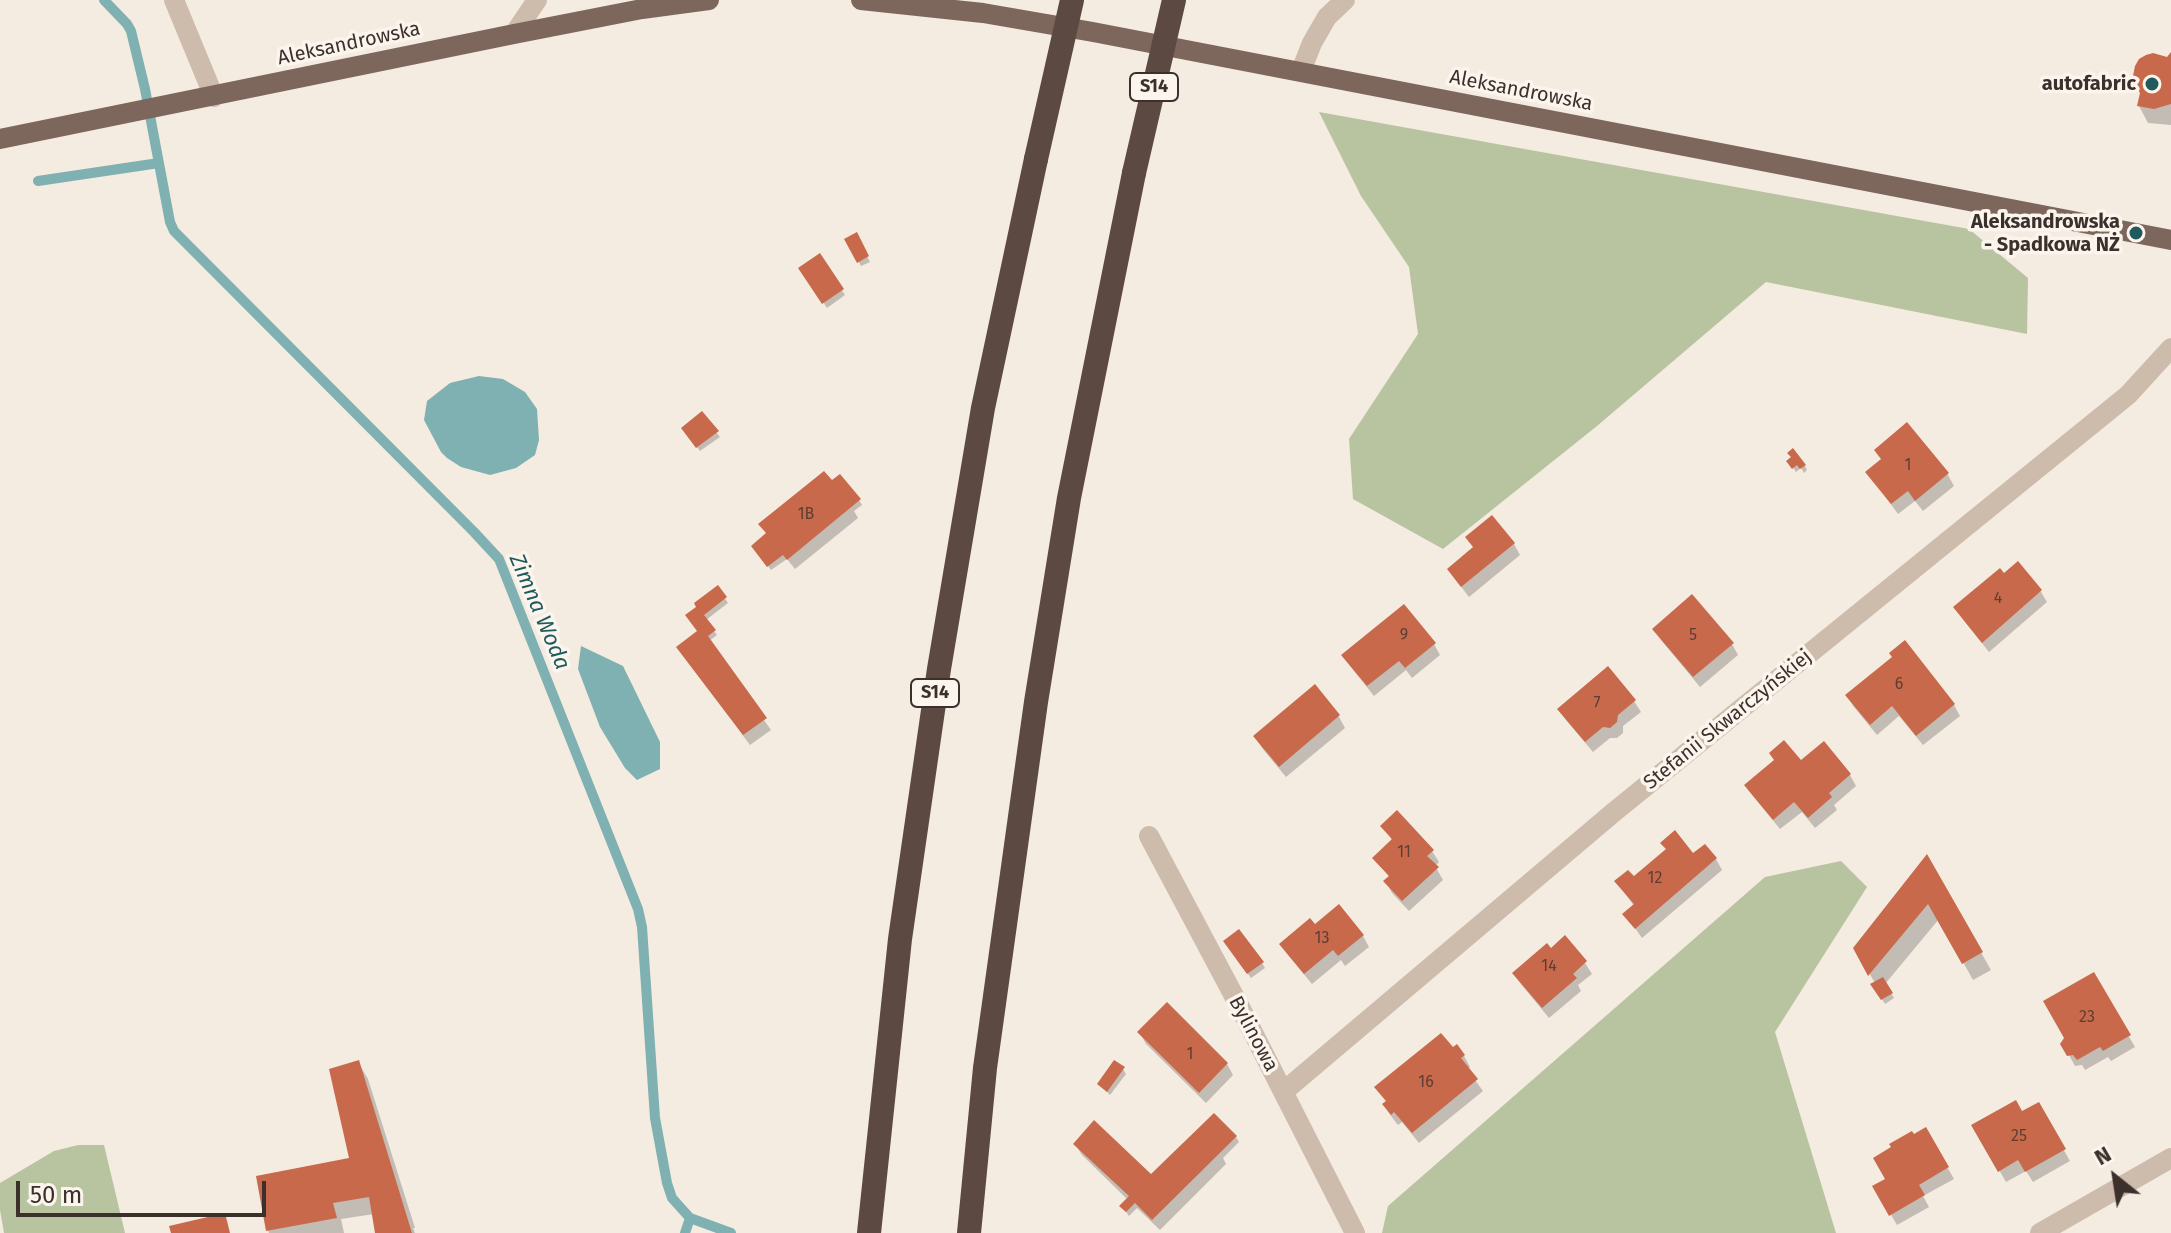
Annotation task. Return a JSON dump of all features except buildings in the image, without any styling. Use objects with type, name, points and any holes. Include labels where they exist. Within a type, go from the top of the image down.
[{"type":"highway","name":"S14","points":[[869,1233],[900,939],[939,669],[983,408],[1072,0]]},
{"type":"highway","name":"S14","points":[[969,1233],[985,1068],[1036,702],[1069,498],[1134,173],[1174,0]]},
{"type":"main road","name":"Aleksandrowska","points":[[0,139],[514,34],[642,9],[709,0]]},
{"type":"main road","name":"Aleksandrowska","points":[[861,0],[983,13],[1301,71],[2171,240]]},
{"type":"street","points":[[174,0],[214,97]]},
{"type":"street","points":[[514,34],[537,0]]},
{"type":"street","points":[[1301,71],[1327,17],[1345,0]]},
{"type":"street","name":"Stefanii Skwarczyńskiej","points":[[1283,1092],[1614,812],[2128,395],[2171,348]]},
{"type":"street","name":"Bylinowa","points":[[1149,836],[1355,1233]]},
{"type":"street","points":[[2040,1233],[2171,1158]]},
{"type":"green space","points":[[1319,112],[1969,229],[2028,278],[2027,334],[1766,282],[1597,426],[1443,549],[1353,499],[1349,439],[1418,334],[1409,267],[1361,196]]},
{"type":"green space","points":[[1841,861],[1867,887],[1775,1032],[1836,1233],[1382,1233],[1388,1206],[1765,877]]},
{"type":"green space","points":[[78,1145],[104,1145],[125,1233],[4,1233],[0,1183],[54,1151]]},
{"type":"water","points":[[479,376],[503,379],[525,392],[537,409],[539,440],[535,455],[516,468],[490,475],[461,467],[447,458],[424,420],[427,401],[450,383]]},
{"type":"water","points":[[581,646],[623,666],[660,742],[660,769],[637,780],[625,768],[600,727],[578,669]]},
{"type":"waterway","name":"Zimna Woda","points":[[104,0],[131,31],[174,231],[499,559],[638,909],[642,927],[655,1118],[672,1198],[690,1218],[731,1233]]},
{"type":"waterway","points":[[38,181],[159,163]]},
{"type":"waterway","points":[[685,1233],[690,1218]]},
{"type":"place","name":"autofabric","points":[[2152,84]]},
{"type":"place","name":"Aleksandrowska - Spadkowa NŻ","points":[[2136,233]]}]
